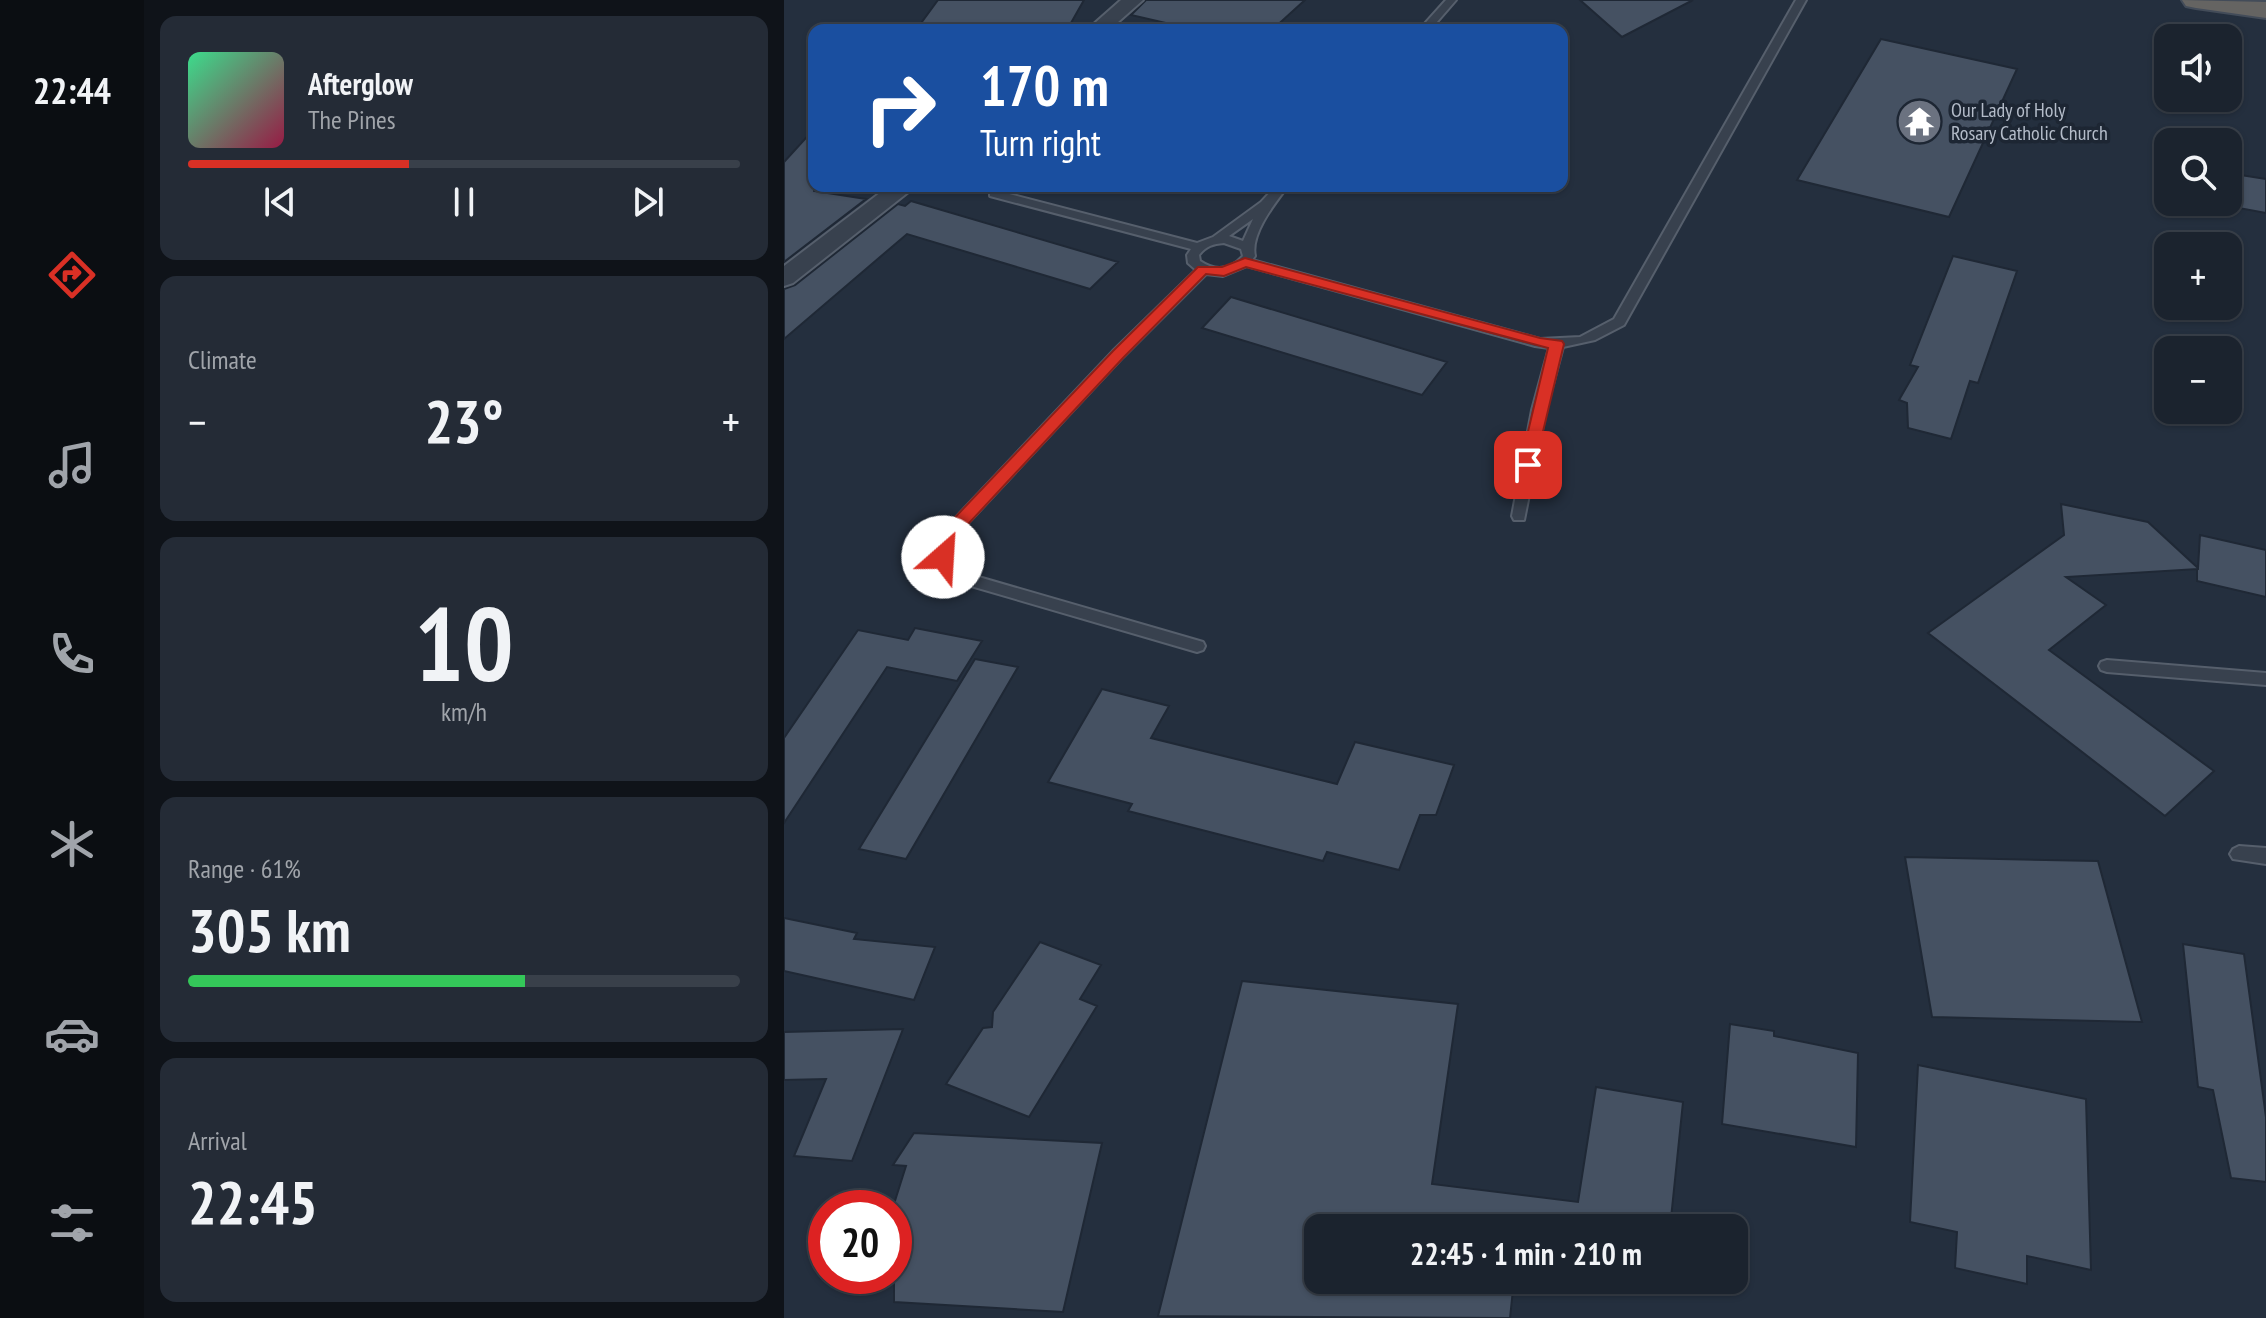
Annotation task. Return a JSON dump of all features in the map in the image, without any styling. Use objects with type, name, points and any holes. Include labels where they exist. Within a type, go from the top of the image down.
[{"type":"highway","points":[[2196,0],[2266,10]]},
{"type":"street","points":[[1104,24],[1133,0]]},
{"type":"street","points":[[784,278],[896,192]]},
{"type":"lane","points":[[1429,24],[1451,0]]},
{"type":"lane","points":[[1245,262],[1540,343],[1568,345],[1600,336],[1619,322],[1801,0]]},
{"type":"lane","points":[[1265,205],[1247,247],[1249,256],[1245,262],[1224,272],[1203,270],[1192,259],[1199,247],[1218,239],[1265,205],[1277,192]]},
{"type":"lane","points":[[994,194],[1199,247]]},
{"type":"lane","points":[[1218,239],[1232,240],[1247,247]]},
{"type":"lane","points":[[1197,646],[952,575],[943,557],[949,534],[1118,354],[1203,270]]},
{"type":"lane","points":[[1519,516],[1539,410],[1557,344]]},
{"type":"lane","points":[[2107,666],[2266,679]]},
{"type":"lane","points":[[2239,854],[2266,856]]},
{"type":"building","points":[[938,0],[1084,0],[1070,24],[920,24]]},
{"type":"building","points":[[1146,0],[1305,0],[1279,24],[1170,24],[1131,15]]},
{"type":"building","points":[[1580,0],[1693,0],[1622,37]]},
{"type":"building","points":[[1881,39],[2017,69],[1949,217],[1797,180]]},
{"type":"building","points":[[808,136],[808,192],[866,199],[784,262],[784,162]]},
{"type":"building","points":[[2242,175],[2266,179],[2266,213],[2242,209]]},
{"type":"building","points":[[911,201],[1118,262],[1090,289],[907,234],[784,339],[784,289],[795,285],[898,204],[905,206]]},
{"type":"building","points":[[1953,256],[2017,271],[1978,383],[1970,381],[1951,439],[1908,428],[1907,403],[1899,400],[1918,367],[1910,365]]},
{"type":"building","points":[[1231,297],[1447,362],[1422,395],[1202,328]]},
{"type":"building","points":[[2061,504],[2148,522],[2198,568],[2200,535],[2266,550],[2266,597],[2197,581],[2197,569],[2066,577],[2106,605],[2049,650],[2214,771],[2165,816],[1928,633],[2064,535]]},
{"type":"building","points":[[915,628],[982,641],[957,681],[887,667],[784,823],[784,738],[858,630],[908,640]]},
{"type":"building","points":[[975,659],[1018,667],[906,859],[859,849]]},
{"type":"building","points":[[1102,689],[1169,706],[1151,738],[1337,784],[1355,742],[1454,765],[1436,815],[1420,815],[1399,870],[1327,852],[1323,861],[1128,811],[1132,804],[1048,782]]},
{"type":"building","points":[[1905,857],[2098,861],[2142,1022],[1932,1017]]},
{"type":"building","points":[[784,918],[857,933],[854,939],[935,947],[914,1000],[784,971]]},
{"type":"building","points":[[1040,942],[1101,965],[1080,999],[1097,1006],[1029,1117],[946,1084],[983,1028],[992,1027],[993,1012]]},
{"type":"building","points":[[2183,944],[2244,954],[2266,1117],[2266,1182],[2231,1178],[2213,1090],[2198,1087]]},
{"type":"building","points":[[1242,981],[1458,1004],[1432,1184],[1578,1202],[1596,1087],[1683,1102],[1671,1214],[1304,1214],[1304,1294],[1513,1294],[1510,1318],[1158,1316]]},
{"type":"building","points":[[1730,1024],[1774,1031],[1774,1036],[1858,1053],[1856,1147],[1722,1124]]},
{"type":"building","points":[[903,1029],[852,1161],[794,1156],[826,1079],[784,1080],[784,1032]]},
{"type":"building","points":[[1918,1065],[2086,1099],[2091,1270],[2027,1256],[2027,1284],[1955,1268],[1957,1232],[1910,1222]]},
{"type":"building","points":[[914,1133],[1102,1143],[1063,1312],[894,1302],[894,1294],[912,1294],[912,1190],[898,1190],[906,1166],[893,1165]]},
{"type":"place","name":"Our Lady of Holy Rosary Catholic Church","points":[[1920,122]]},
{"type":"route","points":[[943,557],[949,534],[1118,354],[1203,270],[1224,272],[1245,262],[1540,343],[1557,344],[1528,465]]}]
